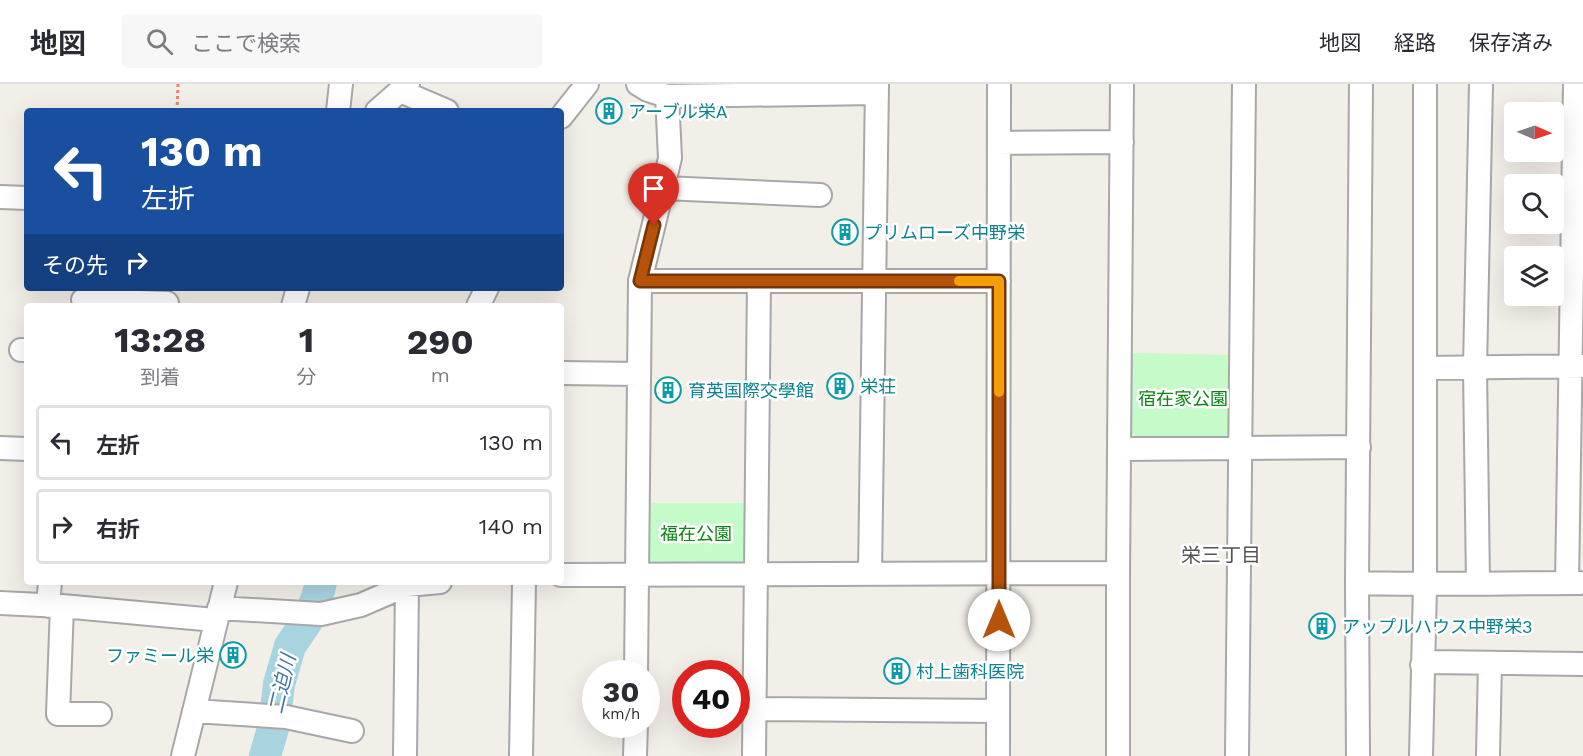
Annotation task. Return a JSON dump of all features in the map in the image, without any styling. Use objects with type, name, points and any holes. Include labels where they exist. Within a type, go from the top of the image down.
[{"type":"street","points":[[338,108],[341,84]]},
{"type":"street","points":[[564,113],[587,84]]},
{"type":"street","points":[[998,756],[999,84]]},
{"type":"street","points":[[1118,756],[1122,84]]},
{"type":"street","points":[[1237,756],[1244,84]]},
{"type":"street","points":[[1358,756],[1361,84]]},
{"type":"street","points":[[1421,756],[1425,585],[1425,84]]},
{"type":"street","points":[[1478,583],[1475,368],[1481,84]]},
{"type":"street","points":[[1357,583],[1425,585],[1575,583],[1578,220],[1575,84]]},
{"type":"street","points":[[380,108],[404,87],[442,108]]},
{"type":"street","points":[[636,660],[640,281],[670,158],[651,89],[877,88],[870,574]]},
{"type":"street","points":[[999,143],[1122,142]]},
{"type":"street","points":[[664,188],[820,195]]},
{"type":"street","points":[[0,197],[24,198]]},
{"type":"street","points":[[640,281],[999,281]]},
{"type":"street","points":[[754,756],[759,281]]},
{"type":"street","points":[[83,300],[168,299]]},
{"type":"street","points":[[1425,368],[1576,366]]},
{"type":"street","points":[[564,373],[639,374]]},
{"type":"street","points":[[1119,449],[1359,447]]},
{"type":"street","points":[[0,448],[24,449]]},
{"type":"street","points":[[564,575],[1118,573]]},
{"type":"street","points":[[51,585],[55,606],[58,714],[100,714]]},
{"type":"street","points":[[183,756],[225,585]]},
{"type":"street","points":[[0,603],[217,614],[313,614],[361,605],[407,585],[405,756]]},
{"type":"street","points":[[521,756],[524,585]]},
{"type":"street","points":[[1422,665],[1431,662],[1583,664]]},
{"type":"street","points":[[1488,756],[1490,663]]},
{"type":"street","points":[[755,709],[998,711]]},
{"type":"street","points":[[194,711],[278,716],[352,731]]},
{"type":"street","points":[[635,756],[636,738]]},
{"type":"path","points":[[177,108],[178,84]]},
{"type":"green space","name":"宿在家公園","points":[[1132,353],[1234,355],[1234,435],[1223,444],[1142,444],[1132,433]]},
{"type":"green space","name":"福在公園","points":[[646,503],[747,503],[746,563],[644,562]]},
{"type":"waterway","name":"二迫川","points":[[265,756],[274,725],[279,684],[290,646],[307,621],[320,585]]},
{"type":"slow traffic","points":[[959,281],[999,281],[999,392]]},
{"type":"place","name":"アーブル栄A","points":[[609,111]]},
{"type":"place","name":"プリムローズ中野栄","points":[[845,232]]},
{"type":"place","name":"栄荘","points":[[840,386]]},
{"type":"place","name":"育英国際交學館","points":[[668,390]]},
{"type":"place","name":"アップルハウス中野栄3","points":[[1322,626]]},
{"type":"place","name":"ファミール栄","points":[[233,655]]},
{"type":"place","name":"村上歯科医院","points":[[897,671]]},
{"type":"district","name":"栄三丁目","points":[[1221,555]]},
{"type":"route","points":[[654,225],[640,281],[999,281],[999,620]]}]
